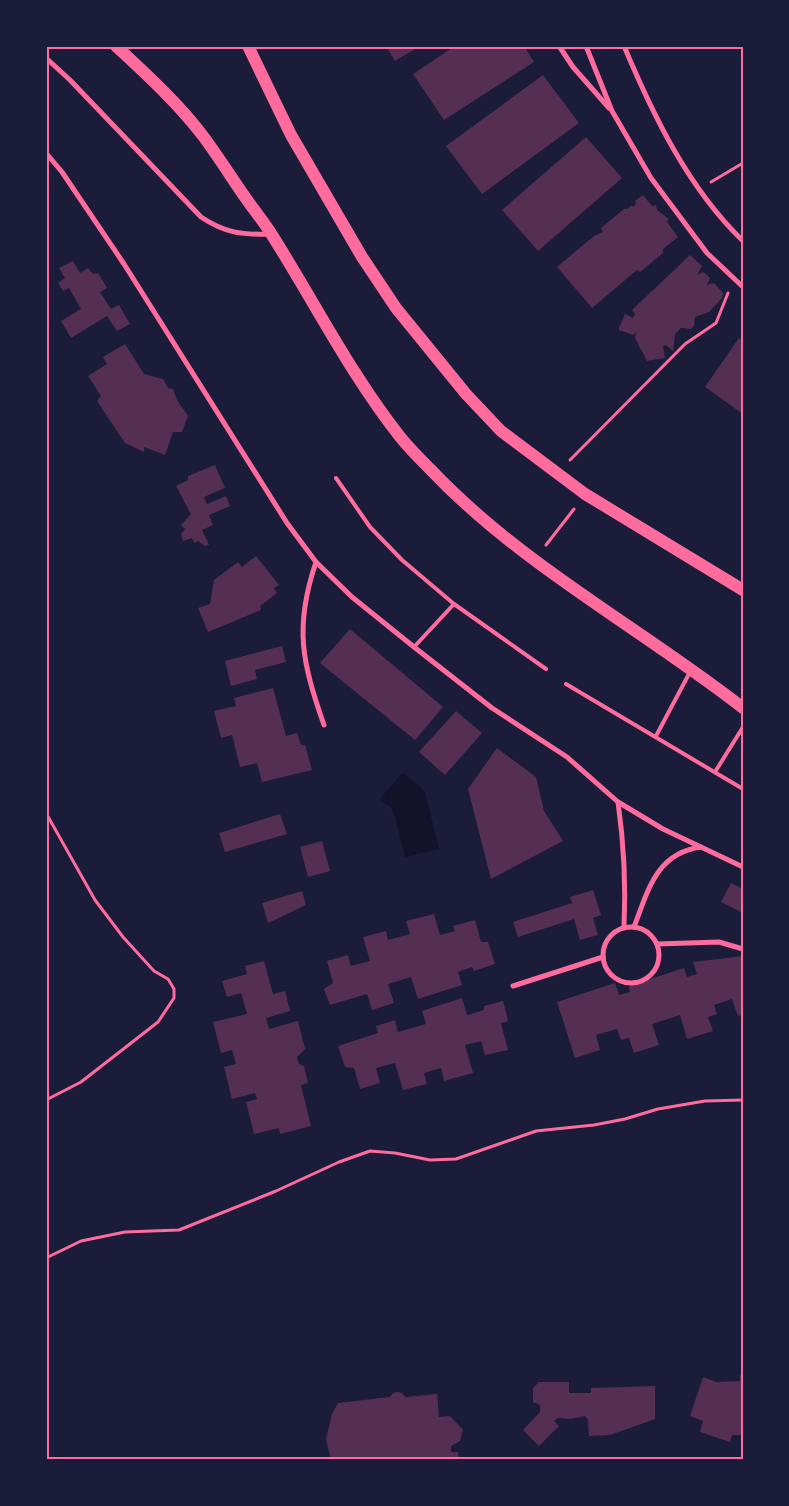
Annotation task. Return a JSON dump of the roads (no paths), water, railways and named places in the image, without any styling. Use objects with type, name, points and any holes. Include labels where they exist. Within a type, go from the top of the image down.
[{"type":"main road","points":[[116,46],[152,80],[202,135],[271,234],[346,360],[374,402],[403,440],[470,509],[534,560],[743,708]]},
{"type":"main road","points":[[248,46],[291,135],[362,257],[396,308],[438,362],[478,407],[501,431],[585,494],[743,590]]},
{"type":"street","points":[[559,46],[573,67],[612,111]]},
{"type":"street","points":[[586,46],[612,111],[651,178],[707,253],[743,287]]},
{"type":"street","points":[[624,46],[644,94],[698,190],[731,230],[743,241]]},
{"type":"street","points":[[46,58],[77,86],[201,217],[224,230],[238,234],[271,234]]},
{"type":"street","points":[[46,153],[62,172],[124,264],[287,523],[316,562],[352,597],[414,648],[504,716],[567,757],[618,802],[663,829],[743,867]]},
{"type":"street","points":[[316,562],[305,602],[302,644],[306,669],[324,725]]},
{"type":"street","points":[[618,802],[626,894],[624,928]]},
{"type":"street","points":[[634,927],[652,880],[663,866],[681,852],[702,846]]},
{"type":"street","points":[[634,927],[648,933],[657,944],[660,958],[655,971],[645,980],[631,983],[617,980],[607,970],[603,957],[605,944],[613,934],[624,928],[634,927]]},
{"type":"street","points":[[657,944],[719,942],[743,950]]},
{"type":"street","points":[[513,986],[603,957]]},
{"type":"lane","points":[[336,478],[362,517],[382,541],[402,560],[454,604],[546,669]]},
{"type":"lane","points":[[414,648],[454,604]]},
{"type":"lane","points":[[656,736],[691,670]]},
{"type":"lane","points":[[566,684],[743,789]]},
{"type":"lane","points":[[715,772],[743,727]]}]
